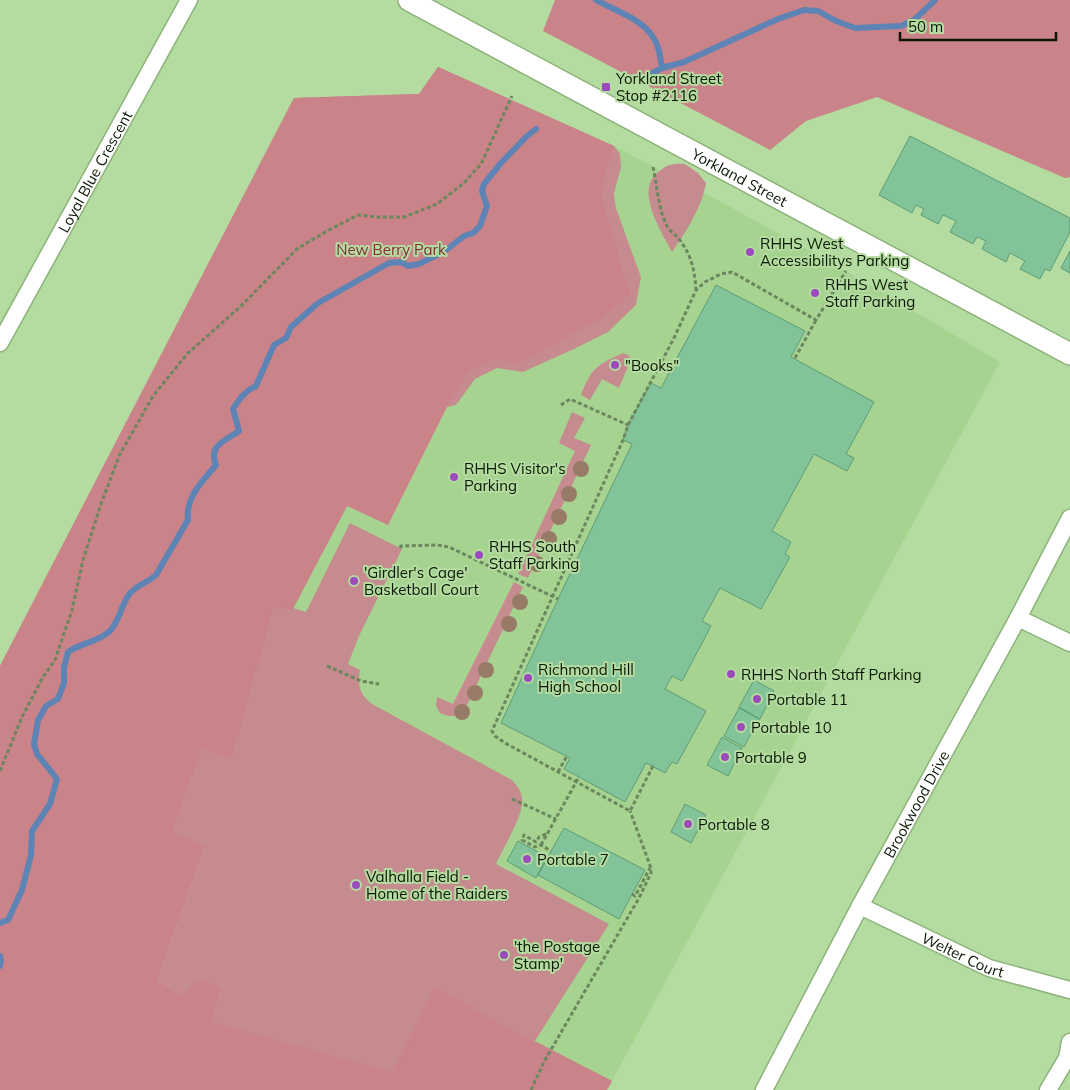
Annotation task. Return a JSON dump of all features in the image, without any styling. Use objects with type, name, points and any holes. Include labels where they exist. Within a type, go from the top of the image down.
[{"type":"street","name":"Loyal Blue Crescent","points":[[0,342],[189,0]]},
{"type":"street","name":"Yorkland Street","points":[[409,0],[1070,354]]},
{"type":"street","name":"Brookwood Drive","points":[[764,1090],[860,906],[1018,618],[1070,518]]},
{"type":"street","points":[[1018,618],[1070,644]]},
{"type":"street","name":"Welter Court","points":[[860,906],[989,968],[1070,990]]},
{"type":"street","points":[[1048,1090],[1066,1058],[1070,1042]]},
{"type":"path","points":[[0,771],[22,717],[43,677],[55,660],[72,610],[83,560],[119,456],[154,396],[187,354],[240,306],[297,249],[358,215],[404,217],[437,204],[464,183],[482,164],[512,96]]},
{"type":"path","points":[[653,166],[666,226],[680,240],[688,254],[695,272],[696,290]]},
{"type":"path","points":[[795,358],[846,271]]},
{"type":"path","points":[[531,1090],[545,1060],[635,896],[651,873],[651,868],[630,811],[505,744],[494,736],[492,731],[623,440],[628,425],[663,361],[696,290],[704,282],[721,274],[732,272],[816,320]]},
{"type":"path","points":[[561,405],[570,399],[628,425]]},
{"type":"path","points":[[400,548],[401,546],[436,545],[449,547],[558,599]]},
{"type":"path","points":[[326,666],[362,681],[379,684]]},
{"type":"path","points":[[558,772],[567,756]]},
{"type":"path","points":[[630,811],[653,766]]},
{"type":"path","points":[[548,833],[538,837],[536,842],[524,836],[522,840],[535,847],[541,845],[548,833],[556,818],[580,777]]},
{"type":"path","points":[[512,799],[556,818]]},
{"type":"path","points":[[541,845],[551,851]]},
{"type":"shaded area","name":"Richmond Hill High School","points":[[614,146],[725,204],[846,271],[1000,362],[612,1081],[525,1037],[254,605],[470,370],[636,305],[641,277],[616,208],[614,194],[621,167],[620,154]]},
{"type":"green space","points":[[555,0],[1070,0],[1070,177],[1065,178],[877,97],[806,121],[770,150],[543,31]]},
{"type":"green space","name":"New Berry Park","points":[[438,67],[614,146],[620,154],[621,167],[614,194],[616,208],[641,277],[636,305],[608,332],[576,348],[523,372],[497,368],[475,379],[456,405],[447,407],[347,506],[293,608],[306,612],[350,523],[402,549],[359,636],[348,664],[360,670],[360,689],[372,704],[512,780],[517,786],[522,797],[520,813],[496,864],[609,924],[535,1041],[612,1081],[607,1090],[0,1090],[0,666],[294,98],[419,94]],"holes":[[[205,847],[158,980],[182,995],[223,988],[212,1022],[112,994]]]},
{"type":"green space","name":"New Berry Park","points":[[438,67],[614,146],[605,172],[602,197],[631,294],[601,319],[519,363],[493,360],[470,370],[447,407],[388,525],[347,506],[293,609],[274,607],[231,760],[202,748],[172,831],[205,847],[158,980],[182,995],[200,980],[223,988],[212,1022],[392,1072],[435,987],[525,1037],[612,1081],[607,1090],[0,1090],[0,666],[294,98],[419,94]]},
{"type":"green space","points":[[685,164],[698,173],[706,183],[697,210],[672,252],[652,212],[649,191],[651,181],[660,170],[670,165]]},
{"type":"green space","points":[[623,353],[631,359],[619,388],[602,379],[590,400],[581,395],[588,378],[596,368]]},
{"type":"green space","points":[[572,412],[585,418],[574,438],[591,445],[528,578],[518,574],[575,451],[559,443]]},
{"type":"green space","points":[[514,582],[523,587],[467,705],[461,712],[452,716],[440,713],[436,706],[437,697],[453,704]]},
{"type":"building","points":[[910,136],[1070,218],[1070,232],[1050,271],[1045,269],[1040,279],[1020,269],[1025,261],[1010,253],[1006,262],[982,249],[986,241],[977,237],[973,244],[950,232],[956,221],[943,215],[938,224],[921,215],[924,209],[916,205],[912,213],[879,195]]},
{"type":"building","points":[[1070,251],[1070,273],[1061,268]]},
{"type":"building","name":"Richmond Hill High School","points":[[716,285],[805,331],[791,357],[874,402],[846,454],[854,458],[847,471],[814,454],[772,531],[791,542],[785,554],[790,557],[761,609],[720,588],[702,621],[711,626],[682,681],[672,676],[665,689],[706,711],[677,764],[672,762],[665,773],[646,763],[625,802],[564,769],[570,758],[501,723],[632,444],[623,440],[628,425],[651,383],[661,388]]},
{"type":"building","name":"Portable 11","points":[[754,680],[774,691],[760,719],[739,707]]},
{"type":"building","name":"Portable 10","points":[[739,708],[759,719],[744,747],[724,736]]},
{"type":"building","name":"Portable 9","points":[[722,737],[742,748],[728,776],[707,765]]},
{"type":"building","name":"Portable 8","points":[[685,804],[706,815],[691,843],[671,832]]},
{"type":"building","points":[[564,828],[645,870],[619,919],[538,875]]},
{"type":"building","name":"Portable 7","points":[[518,841],[547,857],[536,878],[507,861]]},
{"type":"waterway","points":[[596,0],[631,18],[647,29],[657,45],[662,68]]},
{"type":"waterway","points":[[647,76],[662,68],[684,62],[778,19],[804,10],[818,11],[836,21],[855,28],[901,26],[914,20],[935,0]]},
{"type":"waterway","points":[[0,923],[8,920],[22,890],[31,855],[32,831],[50,804],[57,779],[37,754],[34,744],[38,720],[46,706],[58,699],[64,683],[64,667],[68,652],[100,638],[110,631],[131,592],[156,575],[188,520],[189,504],[192,497],[216,465],[214,458],[216,448],[239,431],[233,409],[243,395],[256,386],[274,345],[286,338],[291,327],[318,303],[389,263],[401,262],[408,266],[419,264],[445,251],[464,236],[473,233],[480,226],[487,206],[482,191],[484,184],[501,163],[536,129]]},
{"type":"waterway","points":[[0,956],[0,966]]},
{"type":"place","name":"Yorkland Street Stop #2116","points":[[606,87]]},
{"type":"place","name":"RHHS West Accessibilitys Parking","points":[[750,252]]},
{"type":"place","name":"RHHS West Staff Parking","points":[[815,293]]},
{"type":"place","name":"\"Books\"","points":[[615,365]]},
{"type":"place","name":"RHHS Visitor's Parking","points":[[454,477]]},
{"type":"place","name":"RHHS South Staff Parking","points":[[479,555]]},
{"type":"place","name":"'Girdler's Cage' Basketball Court","points":[[354,581]]},
{"type":"place","name":"RHHS North Staff Parking","points":[[731,674]]},
{"type":"place","name":"Richmond Hill High School","points":[[528,678]]},
{"type":"place","name":"Portable 11","points":[[757,699]]},
{"type":"place","name":"Portable 10","points":[[741,727]]},
{"type":"place","name":"Portable 9","points":[[725,757]]},
{"type":"place","name":"Portable 8","points":[[688,824]]},
{"type":"place","name":"Portable 7","points":[[527,859]]},
{"type":"place","name":"Valhalla Field - Home of the Raiders","points":[[356,885]]},
{"type":"place","name":"'the Postage Stamp'","points":[[504,955]]}]
